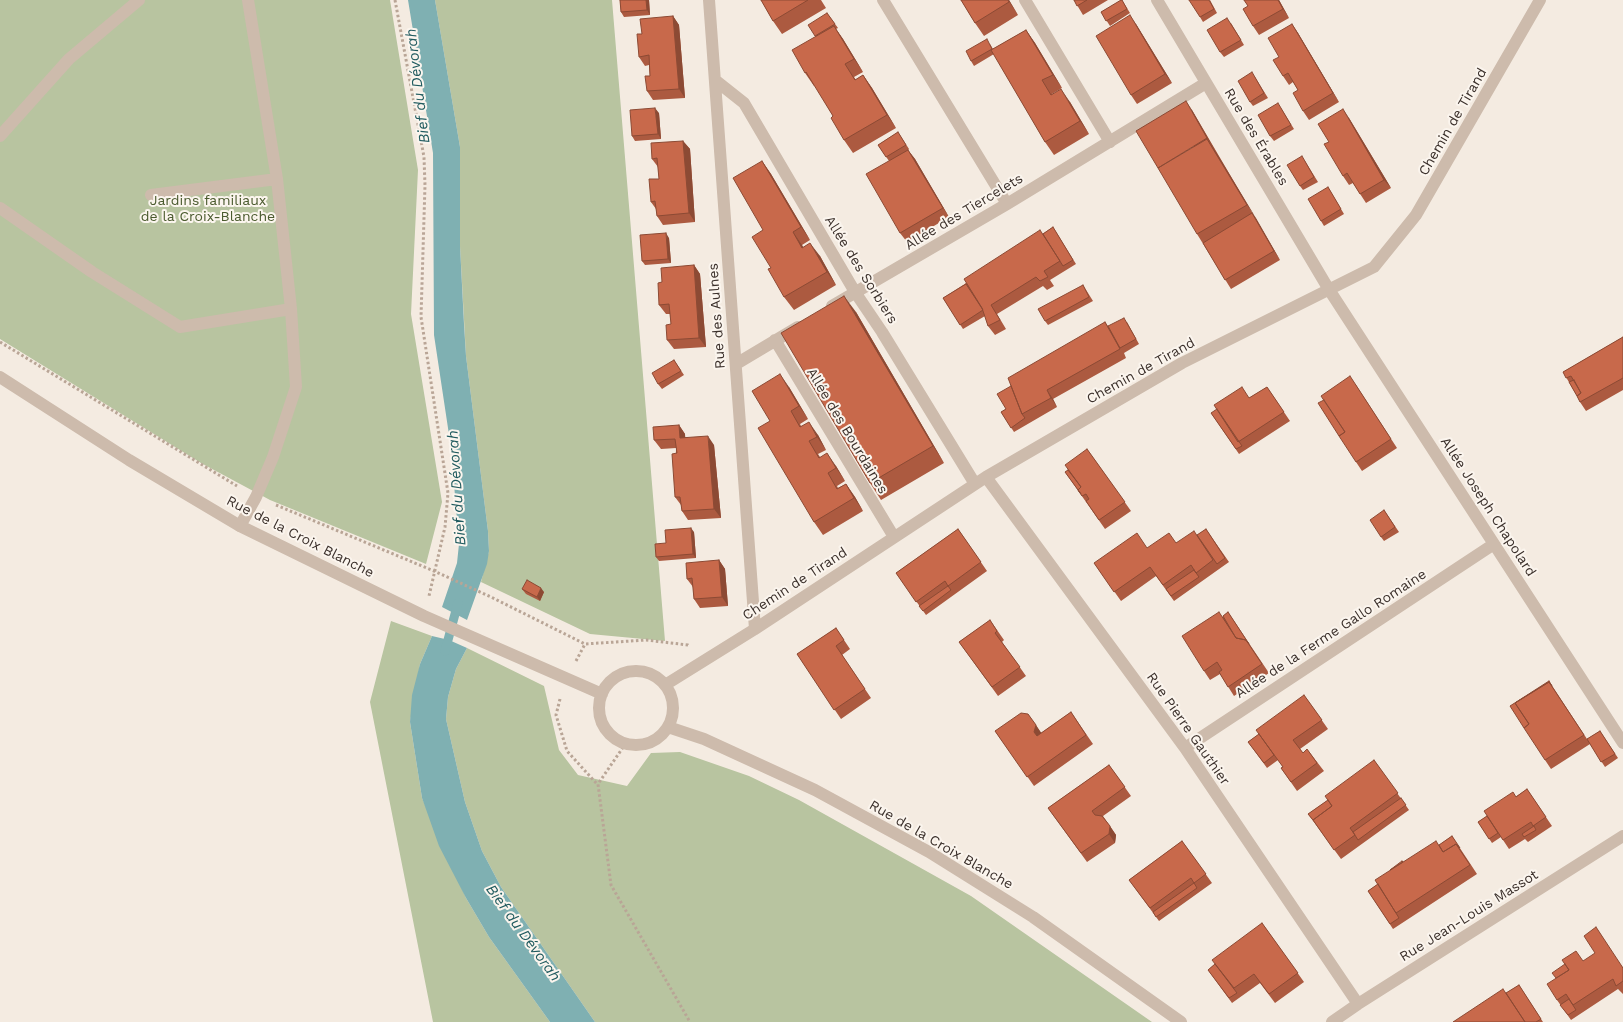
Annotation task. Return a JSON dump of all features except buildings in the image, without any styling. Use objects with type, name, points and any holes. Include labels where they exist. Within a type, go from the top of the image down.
[{"type":"street","points":[[0,136],[69,59],[138,0]]},
{"type":"street","points":[[240,526],[256,497],[296,387],[291,309],[277,179],[248,0]]},
{"type":"street","name":"Rue des Aulnes","points":[[709,0],[755,629]]},
{"type":"street","points":[[883,0],[1007,204]]},
{"type":"street","points":[[1025,0],[1110,142]]},
{"type":"street","name":"Rue des Érables","points":[[1157,0],[1328,288]]},
{"type":"street","name":"Chemin de Tirand","points":[[665,685],[755,629],[980,480],[1182,363],[1328,288],[1374,267],[1416,215],[1540,0]]},
{"type":"street","name":"Allée des Sorbiers","points":[[715,80],[744,103],[855,292],[980,480]]},
{"type":"street","name":"Allée des Tiercelets","points":[[823,312],[1007,204],[1206,83]]},
{"type":"street","points":[[150,194],[277,179]]},
{"type":"street","points":[[0,208],[92,272],[180,327],[291,309]]},
{"type":"street","name":"Allée Joseph Chapolard","points":[[1328,288],[1623,743]]},
{"type":"street","points":[[736,364],[807,321]]},
{"type":"street","name":"Allée des Bourdaines","points":[[775,340],[894,537]]},
{"type":"street","name":"Rue de la Croix Blanche","points":[[0,377],[129,460],[240,526],[424,616],[602,694]]},
{"type":"street","name":"Rue Pierre Gauthier","points":[[980,480],[1185,748],[1358,1004]]},
{"type":"street","name":"Allée de la Ferme Gallo Romaine","points":[[1185,748],[1494,544]]},
{"type":"street","points":[[631,671],[644,672],[656,676],[665,685],[673,702],[672,715],[668,727],[659,737],[648,743],[635,745],[614,738],[600,716],[602,694],[609,683],[619,675],[631,671]]},
{"type":"street","name":"Rue de la Croix Blanche","points":[[668,727],[704,739],[815,790],[929,852],[1033,916],[1181,1022]]},
{"type":"street","name":"Rue Jean-Louis Massot","points":[[1332,1022],[1623,836]]},
{"type":"path","points":[[395,0],[424,158],[425,185],[421,317],[448,493],[445,527],[434,571]]},
{"type":"path","points":[[0,342],[256,497],[434,571],[585,644],[646,640],[688,645],[699,664]]},
{"type":"path","points":[[585,644],[566,678],[556,715],[567,751],[598,784],[611,885],[690,1022]]},
{"type":"path","points":[[598,784],[626,743]]},
{"type":"green space","name":"Jardins familiaux de la Croix-Blanche","points":[[0,0],[390,0],[418,170],[411,314],[442,502],[426,564],[270,500],[201,463],[0,339]]},
{"type":"green space","points":[[435,0],[612,0],[665,641],[590,634],[481,582],[489,551],[466,356],[460,246],[460,147]]},
{"type":"green space","points":[[391,621],[432,636],[420,664],[410,722],[422,798],[466,898],[489,937],[550,1022],[433,1022],[370,702]]},
{"type":"green space","points":[[467,648],[544,686],[559,750],[578,775],[627,786],[651,753],[680,752],[749,776],[799,800],[971,896],[1152,1022],[595,1022],[501,887],[482,851],[465,802],[446,719],[448,697],[456,669]]},
{"type":"water","points":[[408,0],[435,0],[460,147],[460,246],[466,356],[489,551],[487,564],[467,620],[442,607],[457,563],[459,544],[451,448],[434,335],[433,153]]},
{"type":"water","points":[[432,636],[449,640],[467,648],[456,669],[448,697],[446,719],[465,802],[482,851],[501,887],[595,1022],[550,1022],[489,937],[439,846],[422,798],[410,722],[412,695],[420,664]]},
{"type":"waterway","name":"Bief du Dévorah","points":[[445,651],[458,603]]}]
